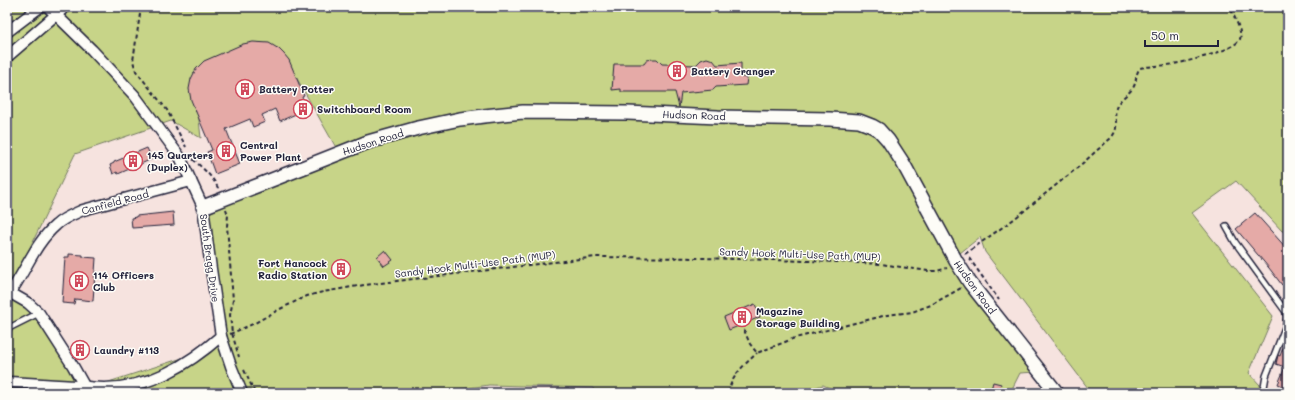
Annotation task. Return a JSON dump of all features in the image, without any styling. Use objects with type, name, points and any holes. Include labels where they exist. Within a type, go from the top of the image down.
[{"type":"street","points":[[7,32],[40,7]]},
{"type":"street","name":"South Bragg Drive","points":[[48,7],[92,50],[135,96],[180,157],[203,207],[221,336],[242,393]]},
{"type":"street","points":[[7,56],[65,7]]},
{"type":"street","name":"Hudson Road","points":[[203,207],[368,142],[418,128],[460,119],[523,112],[627,113],[858,121],[879,130],[888,140],[903,163],[956,261],[970,283],[1057,393]]},
{"type":"street","name":"Canfield Road","points":[[8,294],[23,273],[37,247],[56,224],[83,210],[191,181]]},
{"type":"street","points":[[8,294],[28,303],[39,313],[50,328],[87,390]]},
{"type":"street","points":[[7,382],[87,390],[118,388],[148,381],[167,373],[196,357],[221,336]]},
{"type":"lane","points":[[1226,226],[1235,242],[1286,312],[1288,317],[1266,376],[1263,393]]},
{"type":"lane","points":[[7,329],[39,313]]},
{"type":"path","points":[[141,7],[133,61],[134,66],[136,71],[167,110],[188,151]]},
{"type":"path","name":"Sandy Hook Multi-Use Path (MUP)","points":[[232,333],[307,296],[324,292],[364,285],[596,257],[841,262],[881,264],[937,271],[947,268],[1014,219],[1111,138],[1115,133],[1116,128],[1116,107],[1134,86],[1140,68],[1178,63],[1219,52],[1236,45],[1240,38],[1240,33],[1230,7]]},
{"type":"path","points":[[190,155],[214,180],[228,215],[227,226],[232,294],[230,315],[232,333],[240,360]]},
{"type":"path","points":[[728,393],[730,383],[736,373],[757,353],[794,338],[887,315],[912,312],[924,308],[970,283]]},
{"type":"path","points":[[744,330],[750,344],[757,353]]},
{"type":"path","points":[[242,366],[255,393]]},
{"type":"path","points":[[1017,393],[1026,391],[1029,393]]},
{"type":"green space","points":[[7,7],[1288,7],[1288,232],[1282,231],[1236,181],[1192,213],[1273,316],[1249,373],[1260,385],[1257,393],[1091,392],[985,252],[980,237],[950,261],[1036,372],[1020,373],[1010,393],[841,393],[823,385],[796,393],[595,393],[593,388],[489,385],[435,393],[7,393]],"holes":[[[287,61],[338,151],[203,216],[219,346],[81,391],[40,312],[9,291],[75,154],[171,121],[201,138],[194,75]]]},
{"type":"building","name":"Battery Potter","points":[[253,42],[269,43],[279,49],[289,60],[304,96],[302,97],[307,109],[280,121],[275,109],[262,115],[265,122],[253,127],[250,119],[226,129],[240,164],[215,174],[207,152],[212,150],[191,100],[189,89],[191,79],[196,69],[204,61],[243,44]]},
{"type":"building","name":"Battery Granger","points":[[707,58],[713,60],[717,65],[741,63],[741,77],[747,78],[746,85],[716,87],[713,90],[681,93],[679,107],[675,92],[621,92],[621,89],[612,90],[614,64],[644,64],[647,60],[657,59],[662,64],[696,65],[701,60]]},
{"type":"building","name":"145 Quarters (Duplex)","points":[[147,148],[152,159],[118,174],[117,172],[113,174],[110,165]]},
{"type":"building","points":[[173,212],[174,225],[132,228],[131,218],[136,216]]},
{"type":"building","points":[[1255,213],[1288,250],[1288,253],[1284,256],[1288,261],[1288,281],[1282,285],[1236,229]]},
{"type":"building","points":[[385,250],[393,260],[384,266],[377,257]]},
{"type":"building","name":"114 Officers Club","points":[[69,254],[96,258],[93,301],[75,299],[74,304],[62,303],[65,257],[69,257]]},
{"type":"building","name":"Magazine Storage Building","points":[[755,304],[760,317],[729,330],[724,317]]},
{"type":"building","points":[[1287,337],[1288,388],[1278,384],[1285,367],[1276,364],[1278,355],[1280,356]]},
{"type":"building","name":"Laundry #113","points":[[73,344],[86,344],[86,355],[74,355]]},
{"type":"building","points":[[993,382],[1001,384],[998,393],[990,393]]},
{"type":"place","name":"Battery Granger","points":[[677,71]]},
{"type":"place","name":"Battery Potter","points":[[245,89]]},
{"type":"place","name":"Switchboard Room","points":[[303,109]]},
{"type":"place","name":"Central Power Plant","points":[[226,151]]},
{"type":"place","name":"145 Quarters (Duplex)","points":[[133,161]]},
{"type":"place","name":"Fort Hancock Radio Station","points":[[341,269]]},
{"type":"place","name":"114 Officers Club","points":[[79,281]]},
{"type":"place","name":"Magazine Storage Building","points":[[742,317]]},
{"type":"place","name":"Laundry #113","points":[[80,350]]}]
